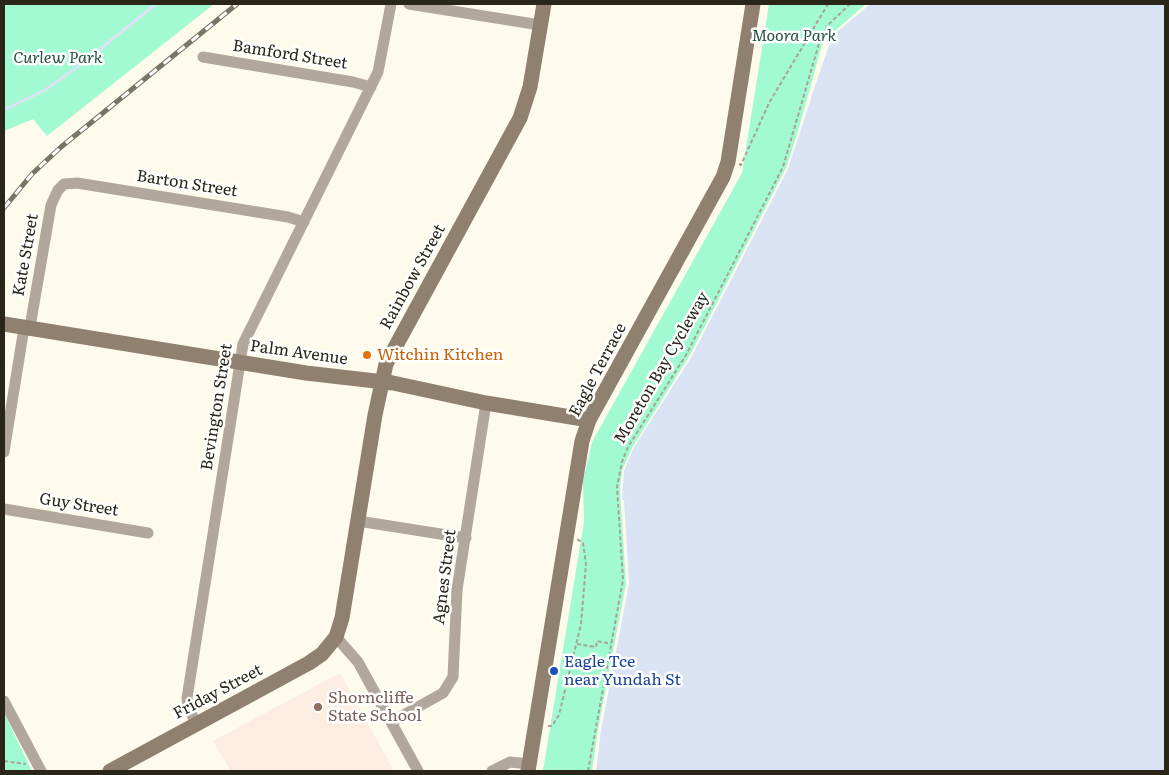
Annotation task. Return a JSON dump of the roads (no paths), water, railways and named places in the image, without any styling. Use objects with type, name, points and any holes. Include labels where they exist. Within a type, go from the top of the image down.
[{"type":"street","name":"Bevington Street","points":[[197,724],[188,708],[187,694],[240,362],[246,335],[371,87],[381,62],[391,4]]},
{"type":"street","points":[[410,4],[540,25]]},
{"type":"street","name":"Rainbow Street","points":[[336,637],[343,611],[381,381],[388,358],[520,118],[530,87],[544,4]]},
{"type":"street","name":"Eagle Terrace","points":[[528,768],[576,465],[589,420],[723,176],[728,162],[753,4]]},
{"type":"street","name":"Bamford Street","points":[[203,57],[353,82],[371,87]]},
{"type":"street","name":"Barton Street","points":[[64,184],[77,183],[304,222]]},
{"type":"street","name":"Kate Street","points":[[4,452],[23,334],[31,321],[51,205],[58,190],[64,184]]},
{"type":"street","name":"Palm Avenue","points":[[4,324],[306,373],[381,381],[486,403],[589,420]]},
{"type":"street","name":"Agnes Street","points":[[391,722],[443,693],[453,677],[455,606],[486,403]]},
{"type":"street","name":"Guy Street","points":[[4,509],[148,533]]},
{"type":"street","points":[[358,521],[466,538]]},
{"type":"street","points":[[336,637],[358,662],[418,771]]},
{"type":"street","name":"Friday Street","points":[[110,771],[309,663],[322,654],[336,637]]},
{"type":"street","points":[[4,701],[41,771]]},
{"type":"street","points":[[492,771],[510,762],[528,768]]},
{"type":"water","points":[[870,4],[1165,4],[1165,771],[592,771],[626,584],[620,489],[622,471],[632,448],[690,355],[786,168],[829,46],[838,31]]},
{"type":"waterway","points":[[4,110],[45,90],[83,63],[156,4]]},
{"type":"railway","points":[[4,208],[32,174],[61,147],[237,4]]},
{"type":"place","name":"Witchin Kitchen","points":[[367,355]]},
{"type":"place","name":"Eagle Tce near Yundah St","points":[[554,671]]},
{"type":"place","name":"Shorncliffe State School","points":[[318,707]]},
{"type":"park label","name":"Moora Park","points":[[794,36]]},
{"type":"park label","name":"Curlew Park","points":[[58,58]]}]
